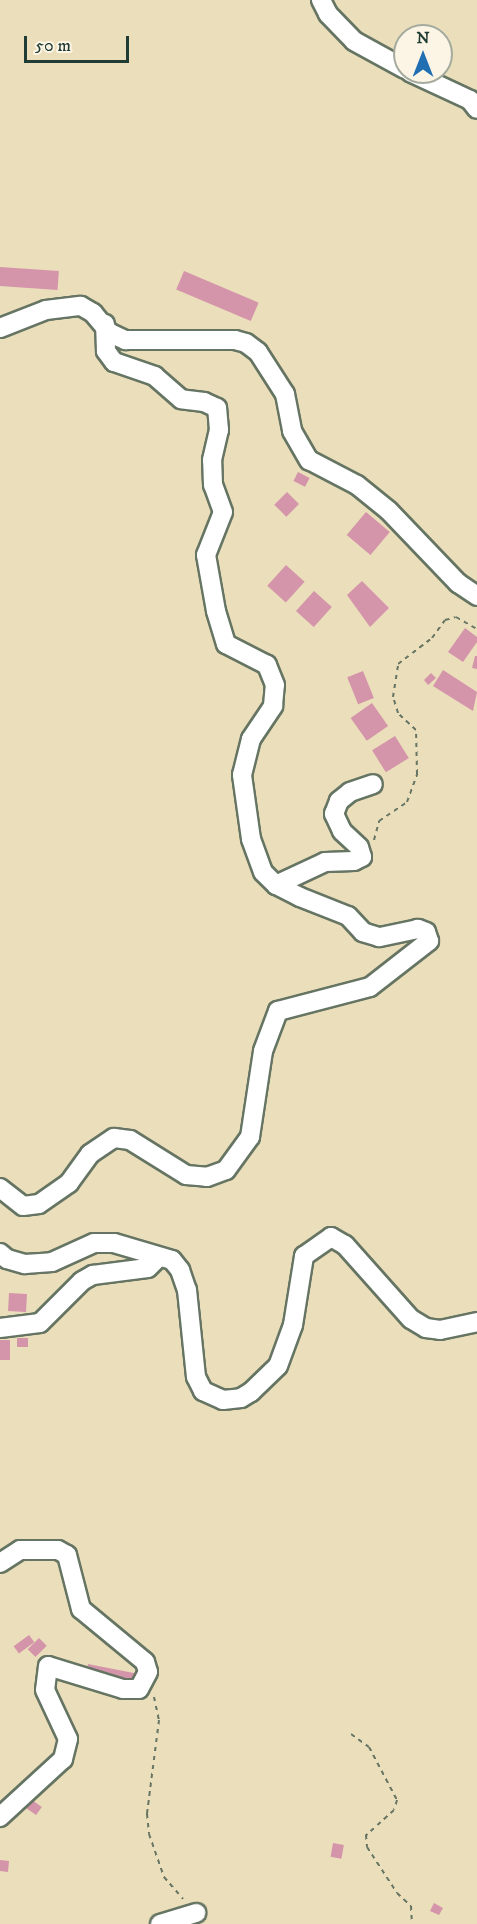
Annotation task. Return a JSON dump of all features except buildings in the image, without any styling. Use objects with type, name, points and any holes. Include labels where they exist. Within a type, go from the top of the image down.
[{"type":"street","points":[[321,0],[328,14],[354,41],[393,62]]},
{"type":"street","points":[[436,84],[470,100],[477,109]]},
{"type":"street","points":[[0,328],[18,319],[69,306],[81,306],[105,324],[110,333],[125,340],[235,340],[258,352],[285,394],[292,431],[309,460],[357,485],[477,596]]},
{"type":"street","points":[[0,1188],[23,1206],[39,1204],[69,1183],[90,1154],[114,1138],[130,1140],[186,1175],[207,1177],[226,1170],[250,1137],[263,1051],[278,1011],[370,987],[429,941],[426,932],[418,929],[380,937],[363,932],[348,916],[276,885],[255,855],[242,775],[252,740],[273,706],[275,686],[267,665],[226,644],[206,555],[223,512],[213,485],[212,460],[219,430],[217,408],[204,402],[181,399],[155,376],[114,362],[106,351],[105,324]]},
{"type":"street","points":[[276,885],[325,862],[354,861],[362,857],[359,846],[342,831],[334,814],[339,801],[350,792],[373,784]]},
{"type":"street","points":[[0,1253],[7,1259],[25,1264],[52,1262],[103,1242],[172,1260],[180,1270],[187,1290],[196,1377],[203,1390],[223,1400],[251,1392],[278,1366],[293,1325],[304,1256],[331,1237],[345,1245],[411,1319],[426,1328],[440,1330],[477,1322]]},
{"type":"street","points":[[0,1328],[40,1323],[82,1281],[93,1275],[148,1268],[159,1257]]},
{"type":"street","points":[[0,1563],[20,1550],[58,1550],[68,1555],[81,1609],[145,1662],[148,1672],[139,1689],[123,1689],[48,1666],[45,1690],[68,1739],[63,1758],[0,1817]]},
{"type":"street","points":[[160,1924],[196,1913]]},
{"type":"path","points":[[362,857],[373,844],[379,822],[407,802],[417,774],[416,730],[398,713],[393,697],[398,664],[432,638],[445,620],[456,617],[477,629]]},
{"type":"path","points":[[148,1672],[159,1720],[147,1814],[149,1834],[164,1877],[196,1913]]},
{"type":"path","points":[[351,1734],[369,1747],[397,1800],[394,1810],[366,1835],[367,1847],[397,1893],[411,1906],[411,1924]]}]
